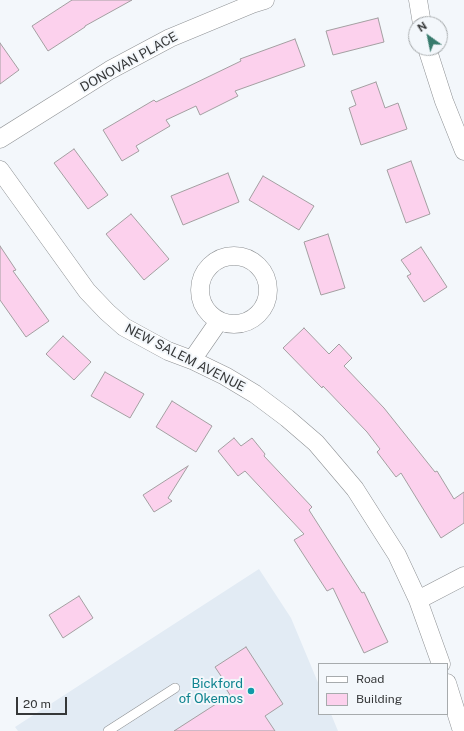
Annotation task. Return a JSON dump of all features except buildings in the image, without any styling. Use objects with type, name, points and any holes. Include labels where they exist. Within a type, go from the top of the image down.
[{"type":"street","name":"DONOVAN PLACE","points":[[0,139],[110,70],[150,49],[252,4],[265,0]]},
{"type":"street","points":[[418,0],[421,16]]},
{"type":"street","points":[[430,56],[444,101],[464,151]]},
{"type":"street","name":"NEW SALEM AVENUE","points":[[0,170],[87,291],[124,328],[168,351],[192,360],[225,376],[255,394],[316,443],[355,489],[397,555],[418,600],[441,663]]},
{"type":"street","points":[[192,360],[219,321]]},
{"type":"street","points":[[418,600],[464,576]]},
{"type":"street","points":[[448,686],[462,731]]},
{"type":"lane","points":[[108,731],[174,688]]},
{"type":"shaded area","points":[[259,569],[291,618],[318,683],[318,715],[331,715],[338,731],[18,731],[15,727]]},
{"type":"place","name":"Bickford of Okemos","points":[[251,691]]}]
